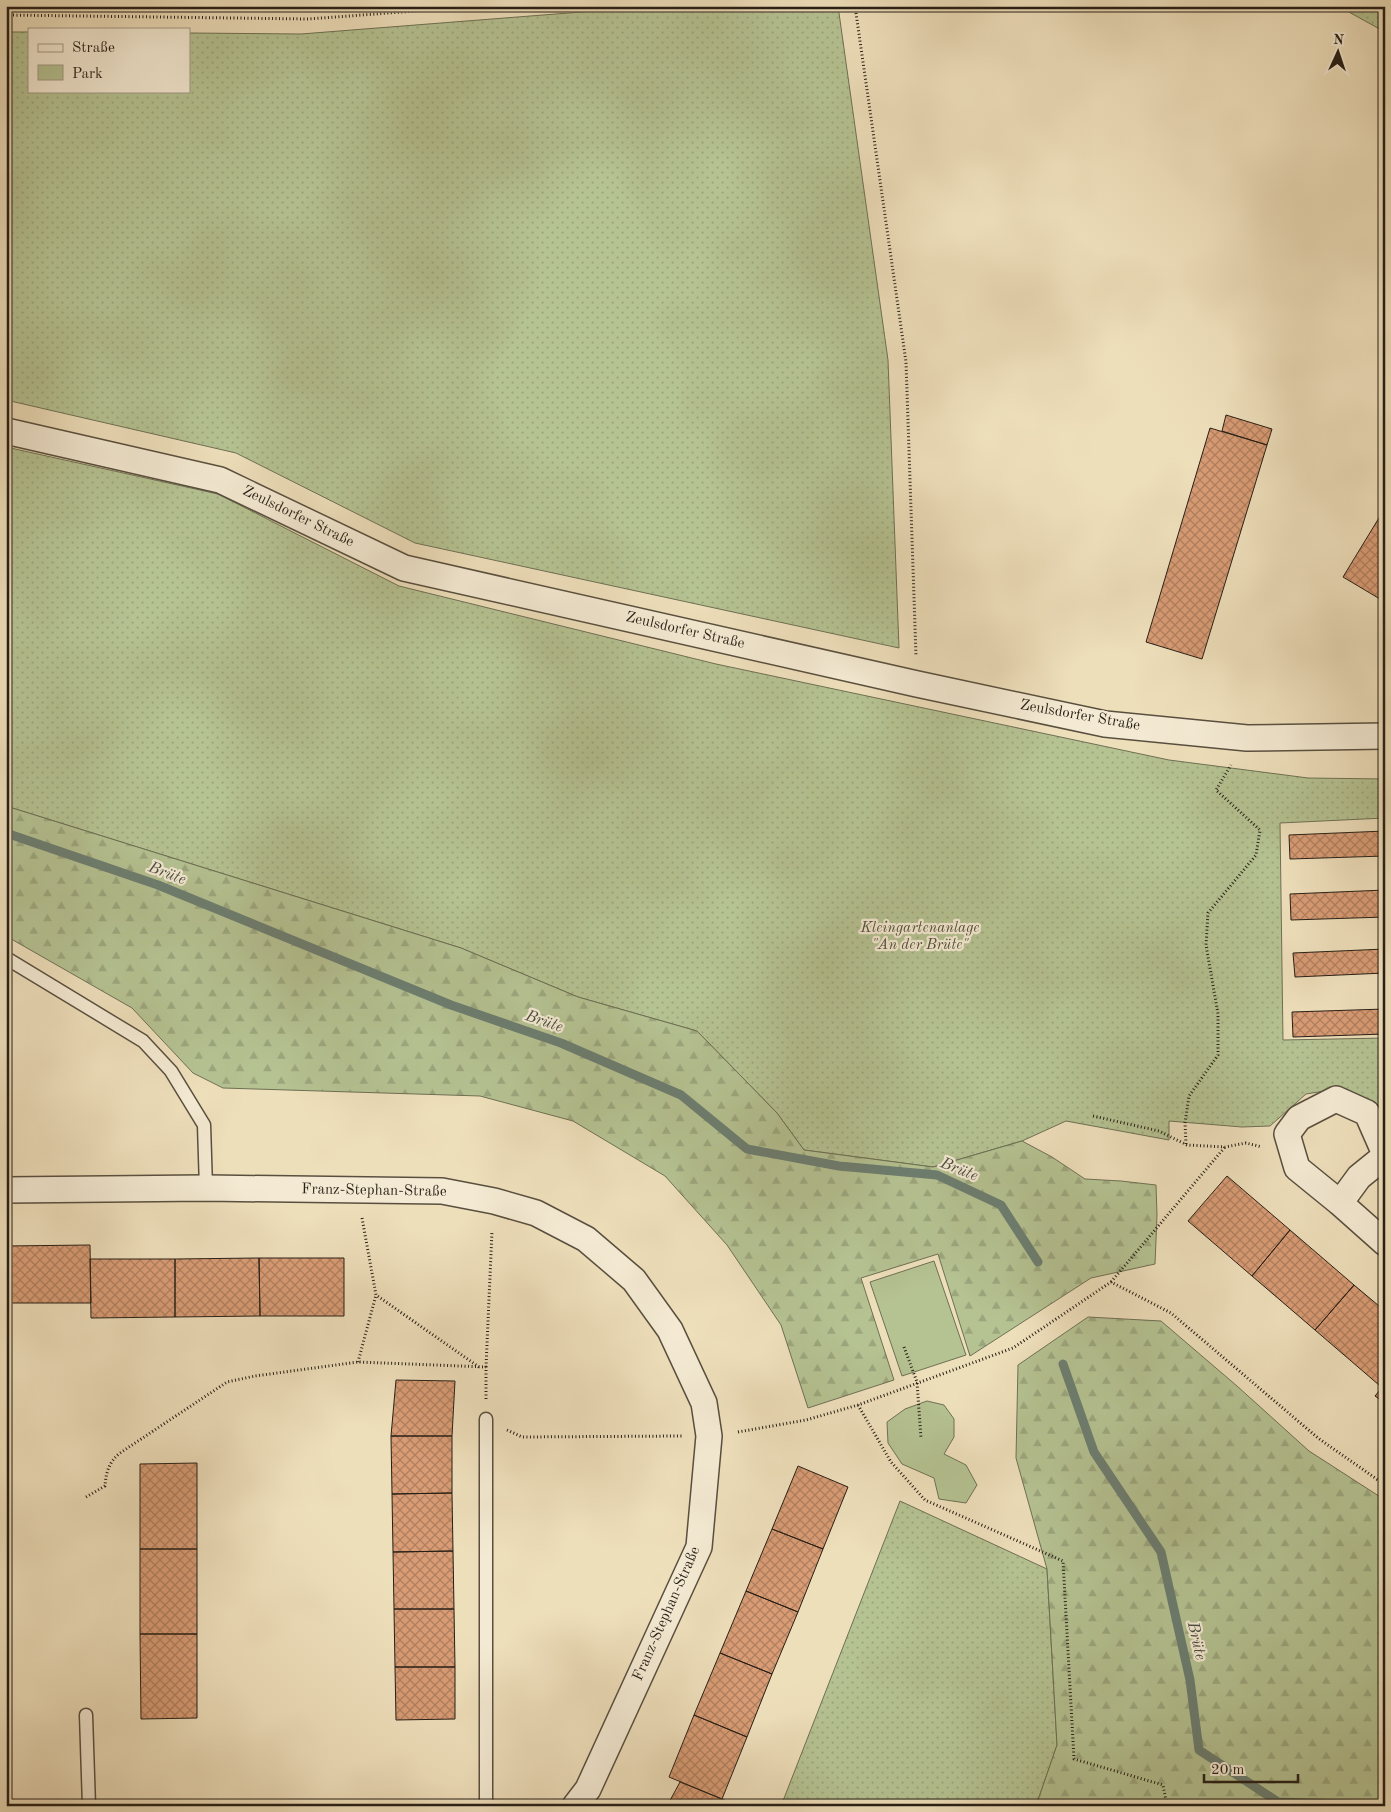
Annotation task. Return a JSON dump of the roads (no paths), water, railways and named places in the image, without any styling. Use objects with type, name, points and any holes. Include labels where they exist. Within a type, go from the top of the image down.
[{"type":"street","name":"Zeulsdorfer Straße","points":[[6,431],[220,480],[404,568],[917,684],[1104,724],[1248,738],[1385,736]]},
{"type":"street","points":[[1340,1204],[1359,1177],[1385,1155],[1367,1113],[1336,1099],[1299,1118],[1287,1134],[1297,1168],[1385,1243]]},
{"type":"street","name":"Franz-Stephan-Straße","points":[[6,1190],[206,1188],[442,1191],[494,1201],[536,1213],[586,1239],[634,1280],[670,1330],[704,1403],[709,1436],[699,1547],[588,1789],[575,1806]]},
{"type":"lane","points":[[6,958],[143,1041],[171,1070],[204,1125],[206,1188]]},
{"type":"lane","points":[[486,1419],[486,1806]]},
{"type":"lane","points":[[86,1715],[89,1806]]},
{"type":"waterway","name":"Brüte","points":[[6,833],[158,885],[451,1005],[561,1043],[681,1095],[747,1149],[839,1166],[937,1175],[1001,1205],[1038,1262]]},
{"type":"waterway","name":"Brüte","points":[[1063,1364],[1094,1452],[1161,1552],[1190,1680],[1199,1750],[1278,1802],[1385,1805]]},
{"type":"park label","name":"Kleingartenanlage \"An der Brüte\"","points":[[920,936]]}]
